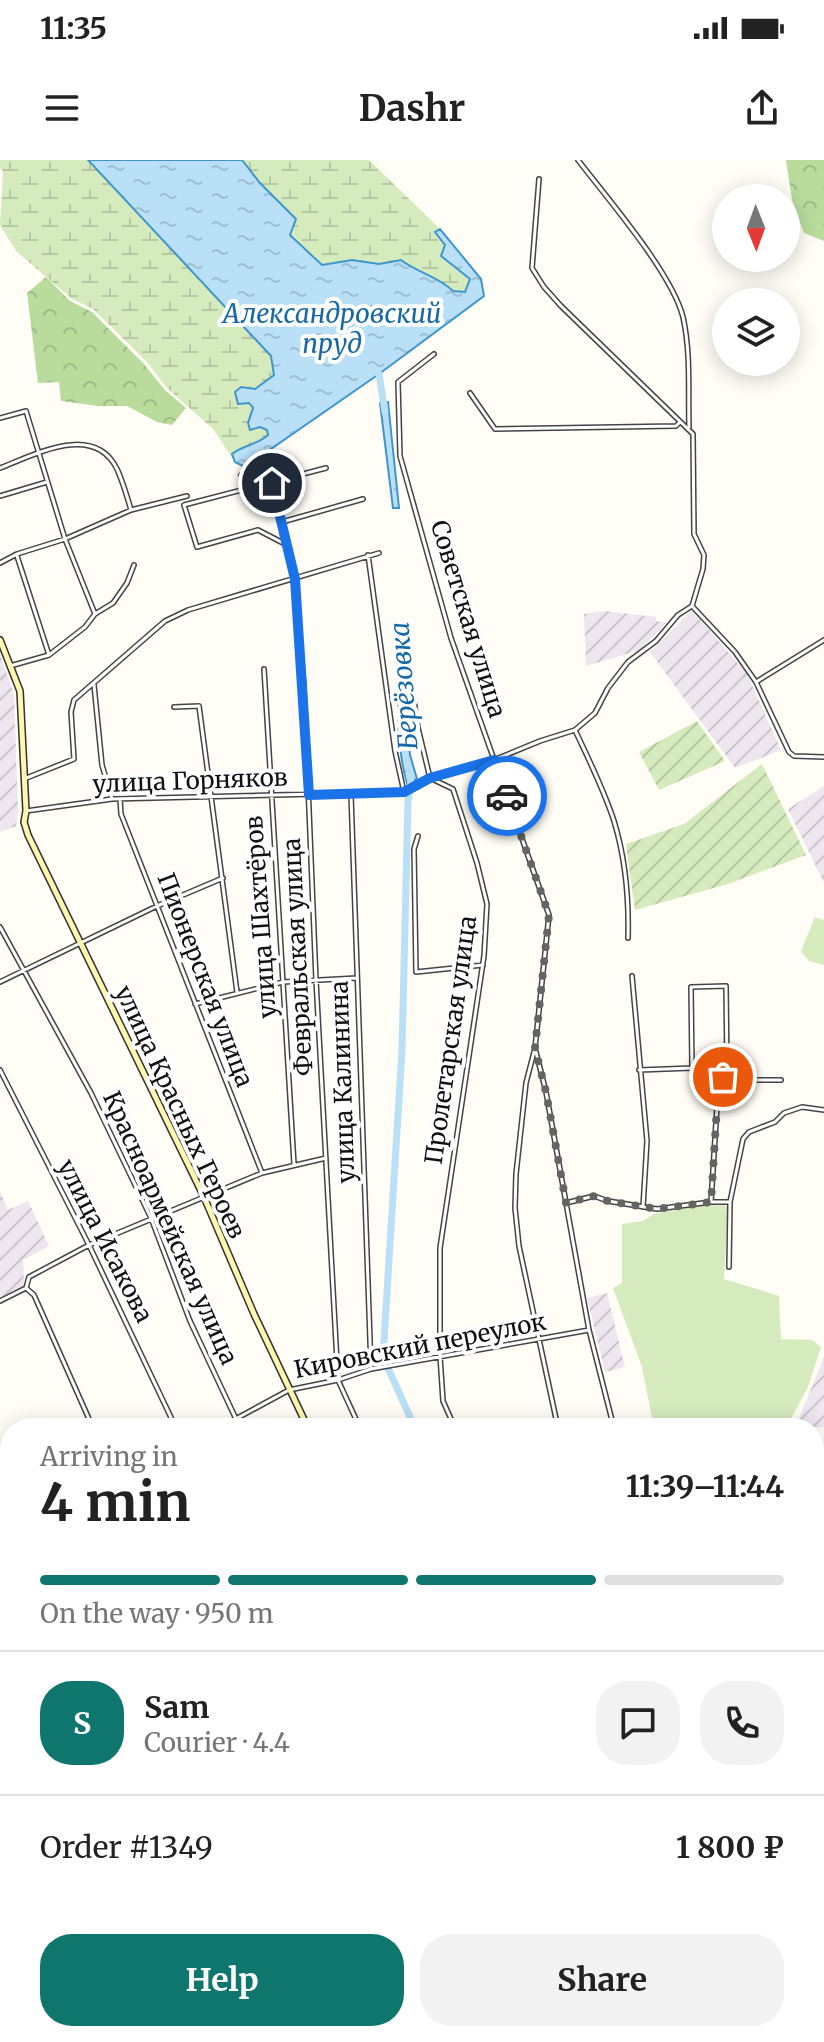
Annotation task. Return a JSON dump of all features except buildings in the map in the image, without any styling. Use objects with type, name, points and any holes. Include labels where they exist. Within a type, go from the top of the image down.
[{"type":"main road","name":"улица Красных Героев","points":[[0,640],[20,691],[24,822],[28,835],[204,1197],[303,1418]]},
{"type":"street","points":[[578,160],[664,277],[682,315],[687,345],[689,429]]},
{"type":"street","points":[[368,555],[395,751],[404,792],[430,778],[494,760],[575,730],[595,713],[608,688],[628,662],[656,641],[678,615],[692,606],[704,555],[694,534],[693,434],[561,306],[537,277],[532,268],[539,179]]},
{"type":"street","name":"Советская улица","points":[[434,354],[398,382],[400,456],[451,638],[549,915],[535,1048],[526,1083],[515,1208],[519,1246],[556,1418]]},
{"type":"street","points":[[470,393],[495,429],[676,426],[680,422]]},
{"type":"street","points":[[0,418],[26,411],[65,539],[95,614]]},
{"type":"street","points":[[0,468],[73,442],[91,446],[116,466],[131,510]]},
{"type":"street","points":[[287,545],[258,530],[197,547],[184,505],[326,468]]},
{"type":"street","points":[[241,475],[252,488]]},
{"type":"street","points":[[0,496],[47,482]]},
{"type":"street","name":"Февральская улица","points":[[272,483],[295,579],[309,795],[338,1380],[355,1418]]},
{"type":"street","points":[[0,563],[131,510],[187,496]]},
{"type":"street","points":[[282,522],[363,499]]},
{"type":"street","points":[[24,779],[74,759],[71,712],[74,700],[165,621],[188,610],[379,553]]},
{"type":"street","points":[[17,554],[49,655]]},
{"type":"street","points":[[10,666],[49,655],[85,627],[95,614],[113,603],[127,583],[134,565]]},
{"type":"street","points":[[692,606],[735,652],[756,682],[789,752],[794,756],[824,757]]},
{"type":"street","points":[[756,682],[824,640]]},
{"type":"street","name":"улица Шахтёров","points":[[264,669],[294,1164]]},
{"type":"street","points":[[410,674],[413,703],[430,778]]},
{"type":"street","points":[[94,684],[102,765],[112,799]]},
{"type":"street","points":[[174,707],[199,706],[237,992]]},
{"type":"street","points":[[575,730],[616,826],[629,913],[628,938]]},
{"type":"street","name":"Пролетарская улица","points":[[430,778],[453,789],[487,904],[483,965],[440,1248],[440,1356],[443,1401],[451,1418]]},
{"type":"street","name":"улица Горняков","points":[[26,811],[112,799],[404,792]]},
{"type":"street","name":"улица Калинина","points":[[351,795],[371,1369]]},
{"type":"street","name":"Пионерская улица","points":[[120,799],[121,814],[262,1173]]},
{"type":"street","points":[[418,836],[414,849],[416,972],[483,965]]},
{"type":"street","points":[[0,982],[23,968],[223,878]]},
{"type":"street","name":"Красноармейская улица","points":[[0,927],[91,1093],[151,1218],[190,1321],[236,1418]]},
{"type":"street","points":[[632,976],[647,1141],[643,1207]]},
{"type":"street","points":[[195,1004],[283,982],[357,978]]},
{"type":"street","points":[[692,1068],[691,987],[726,986],[727,1067],[719,1075],[711,1202]]},
{"type":"street","points":[[535,1048],[546,1092],[589,1330],[611,1418]]},
{"type":"street","points":[[639,1070],[692,1068],[729,1080],[781,1080]]},
{"type":"street","name":"улица Исакова","points":[[0,1070],[89,1245],[171,1418]]},
{"type":"street","points":[[729,1267],[730,1202],[743,1139],[749,1132],[775,1122],[784,1113],[802,1107],[824,1110]]},
{"type":"street","points":[[0,1301],[26,1288],[29,1277],[89,1245],[262,1173],[326,1158]]},
{"type":"street","points":[[566,1203],[594,1196],[657,1209],[730,1202]]},
{"type":"street","points":[[26,1288],[34,1295],[89,1418]]},
{"type":"street","name":"Кировский переулок","points":[[238,1418],[289,1390],[338,1380],[371,1369],[589,1330]]},
{"type":"shaded area","points":[[692,610],[747,674],[781,750],[735,768],[650,652]]},
{"type":"shaded area","points":[[605,611],[656,617],[656,621],[666,623],[640,650],[586,666],[584,614]]},
{"type":"shaded area","points":[[0,654],[14,695],[18,810],[16,826],[0,832]]},
{"type":"shaded area","points":[[824,786],[824,883],[788,809]]},
{"type":"shaded area","points":[[0,1191],[8,1210],[28,1201],[49,1246],[23,1260],[24,1286],[0,1298]]},
{"type":"shaded area","points":[[607,1293],[625,1367],[605,1372],[587,1298]]},
{"type":"shaded area","points":[[824,1357],[824,1418],[799,1418]]},
{"type":"green space","points":[[0,160],[88,160],[271,356],[274,374],[255,389],[241,387],[253,408],[248,423],[250,430],[260,427],[267,430],[268,435],[232,454],[235,462],[213,429],[167,388],[146,361],[93,309],[72,299],[16,251],[0,225],[3,171]]},
{"type":"green space","points":[[242,160],[369,160],[440,229],[436,232],[445,245],[441,256],[470,279],[466,292],[453,291],[401,260],[379,264],[352,260],[322,265],[289,235],[260,183]]},
{"type":"green space","points":[[786,160],[824,160],[824,241],[804,233],[800,222],[800,184],[790,184]]},
{"type":"green space","points":[[46,277],[70,301],[92,312],[165,390],[186,408],[172,425],[157,422],[127,406],[61,401],[59,382],[38,383],[27,293]]},
{"type":"green space","points":[[697,721],[725,761],[659,790],[639,752]]},
{"type":"green space","points":[[762,764],[806,855],[728,884],[635,910],[626,844],[684,824]]},
{"type":"green space","points":[[815,917],[824,920],[824,965],[809,961],[801,951]]},
{"type":"green space","points":[[708,1205],[728,1206],[724,1279],[779,1296],[781,1339],[812,1340],[821,1347],[808,1387],[791,1418],[652,1418],[642,1367],[613,1288],[622,1283],[622,1224],[642,1221],[656,1213]]},
{"type":"water","name":"Александровский пруд","points":[[88,160],[242,160],[296,219],[290,235],[322,265],[352,260],[379,264],[401,260],[453,291],[465,292],[470,279],[441,256],[445,245],[435,232],[440,229],[481,279],[484,296],[245,467],[235,462],[232,454],[268,435],[267,430],[260,427],[250,430],[248,423],[253,408],[249,403],[238,404],[235,392],[241,387],[255,389],[274,375],[271,356]]},
{"type":"water","points":[[388,402],[399,508],[393,508],[380,403]]},
{"type":"water","points":[[399,660],[403,661],[410,755],[417,779],[407,783],[399,737]]},
{"type":"waterway","name":"Берёзовка","points":[[372,367],[379,374],[385,412]]},
{"type":"waterway","name":"Берёзовка","points":[[409,774],[402,1050],[383,1357],[410,1418]]},
{"type":"way so far","points":[[507,796],[549,915],[535,1048],[566,1203],[594,1196],[657,1209],[711,1202],[719,1075],[723,1077]]},
{"type":"route","points":[[272,483],[295,579],[309,795],[404,792],[430,778],[494,760],[507,796]]}]
